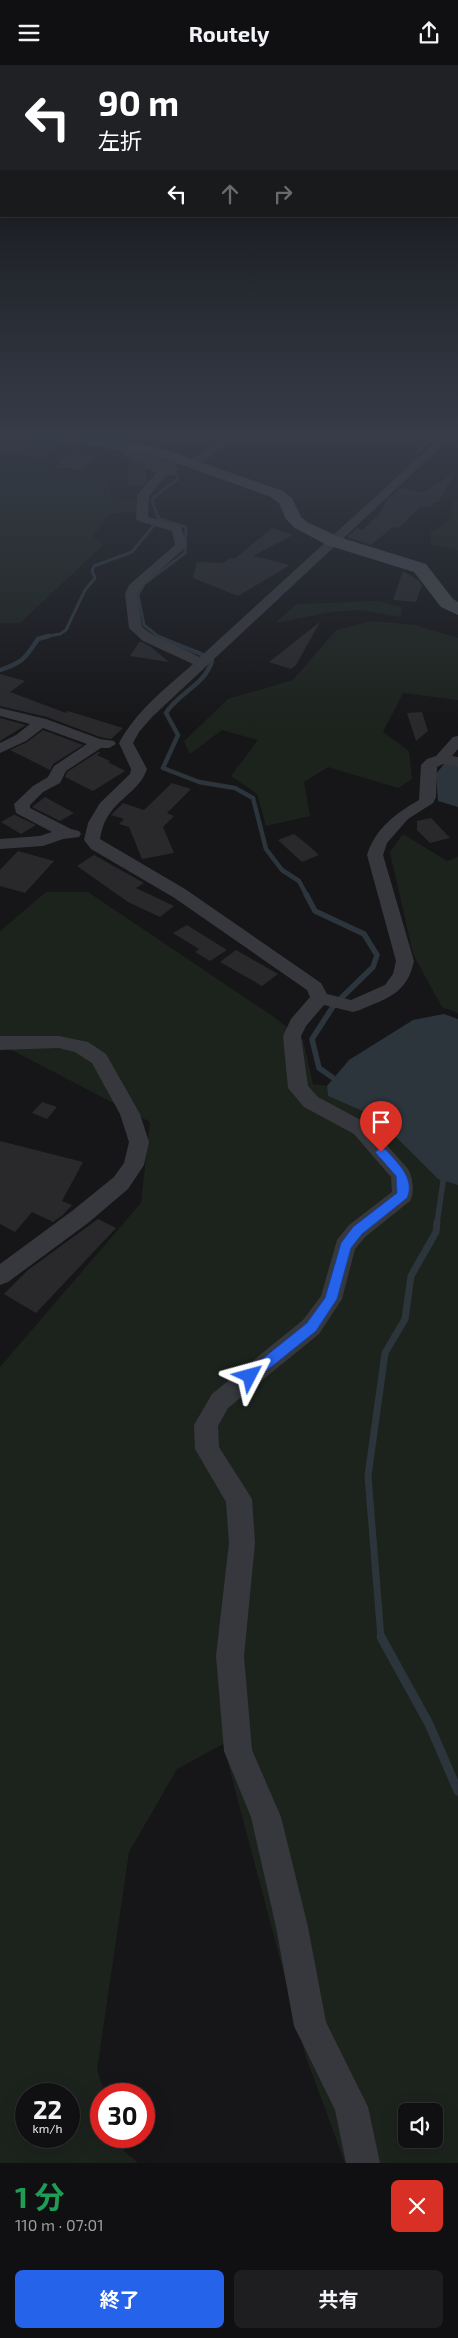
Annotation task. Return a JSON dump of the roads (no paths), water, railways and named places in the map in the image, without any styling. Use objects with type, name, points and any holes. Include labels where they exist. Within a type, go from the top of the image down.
[{"type":"street","points":[[177,530],[181,546],[178,551],[135,585],[130,594],[136,628],[148,638],[207,658]]},
{"type":"street","points":[[313,530],[333,541],[420,568],[447,603],[458,610]]},
{"type":"street","points":[[126,743],[133,730],[147,714],[345,530]]},
{"type":"street","points":[[0,712],[41,722],[98,743],[126,743]]},
{"type":"street","points":[[0,749],[21,738],[41,722]]},
{"type":"street","points":[[126,743],[139,769],[137,777],[112,799],[103,810],[92,836],[92,840],[97,846],[179,893],[315,987],[330,1001],[353,1006],[391,989],[402,975],[405,961],[375,855],[378,842],[402,816],[425,803],[428,797],[429,765],[434,761],[450,761],[458,740]]},
{"type":"street","points":[[68,834],[22,809],[22,804],[38,789],[54,781],[59,769],[98,743]]},
{"type":"street","points":[[0,844],[43,841],[68,834],[92,836]]},
{"type":"street","points":[[330,1001],[298,1023],[292,1036],[298,1088],[311,1102],[361,1129],[402,1175],[403,1195],[357,1231],[345,1246],[331,1299],[311,1327],[220,1401],[206,1425],[207,1449],[239,1499],[242,1543],[230,1656],[238,1751],[266,1817],[292,1927],[310,2026],[350,2107],[363,2163]]},
{"type":"street","points":[[0,1043],[59,1042],[81,1047],[99,1059],[130,1114],[139,1142],[134,1165],[121,1183],[80,1217],[0,1276]]},
{"type":"waterway","points":[[43,637],[60,634],[66,630],[85,590],[95,578],[92,571],[94,566],[132,552],[150,530]]},
{"type":"waterway","points":[[159,637],[144,625],[138,595],[144,584],[185,553],[186,530]]},
{"type":"waterway","points":[[0,670],[19,662],[27,655],[38,639],[49,636]]},
{"type":"waterway","points":[[156,636],[201,654],[212,661],[203,677],[171,706],[166,713],[178,735],[163,768],[199,782],[235,788],[253,798],[266,849],[282,870],[299,881],[307,896]]},
{"type":"waterway","points":[[306,894],[315,911],[364,934],[377,955],[373,967],[334,1005],[312,1039],[319,1068],[339,1082]]},
{"type":"waterway","points":[[437,1223],[444,1175]]},
{"type":"waterway","points":[[381,1638],[368,1476],[385,1353],[405,1319],[411,1276],[436,1232],[437,1222]]},
{"type":"waterway","points":[[381,1637],[429,1724],[458,1791]]}]
